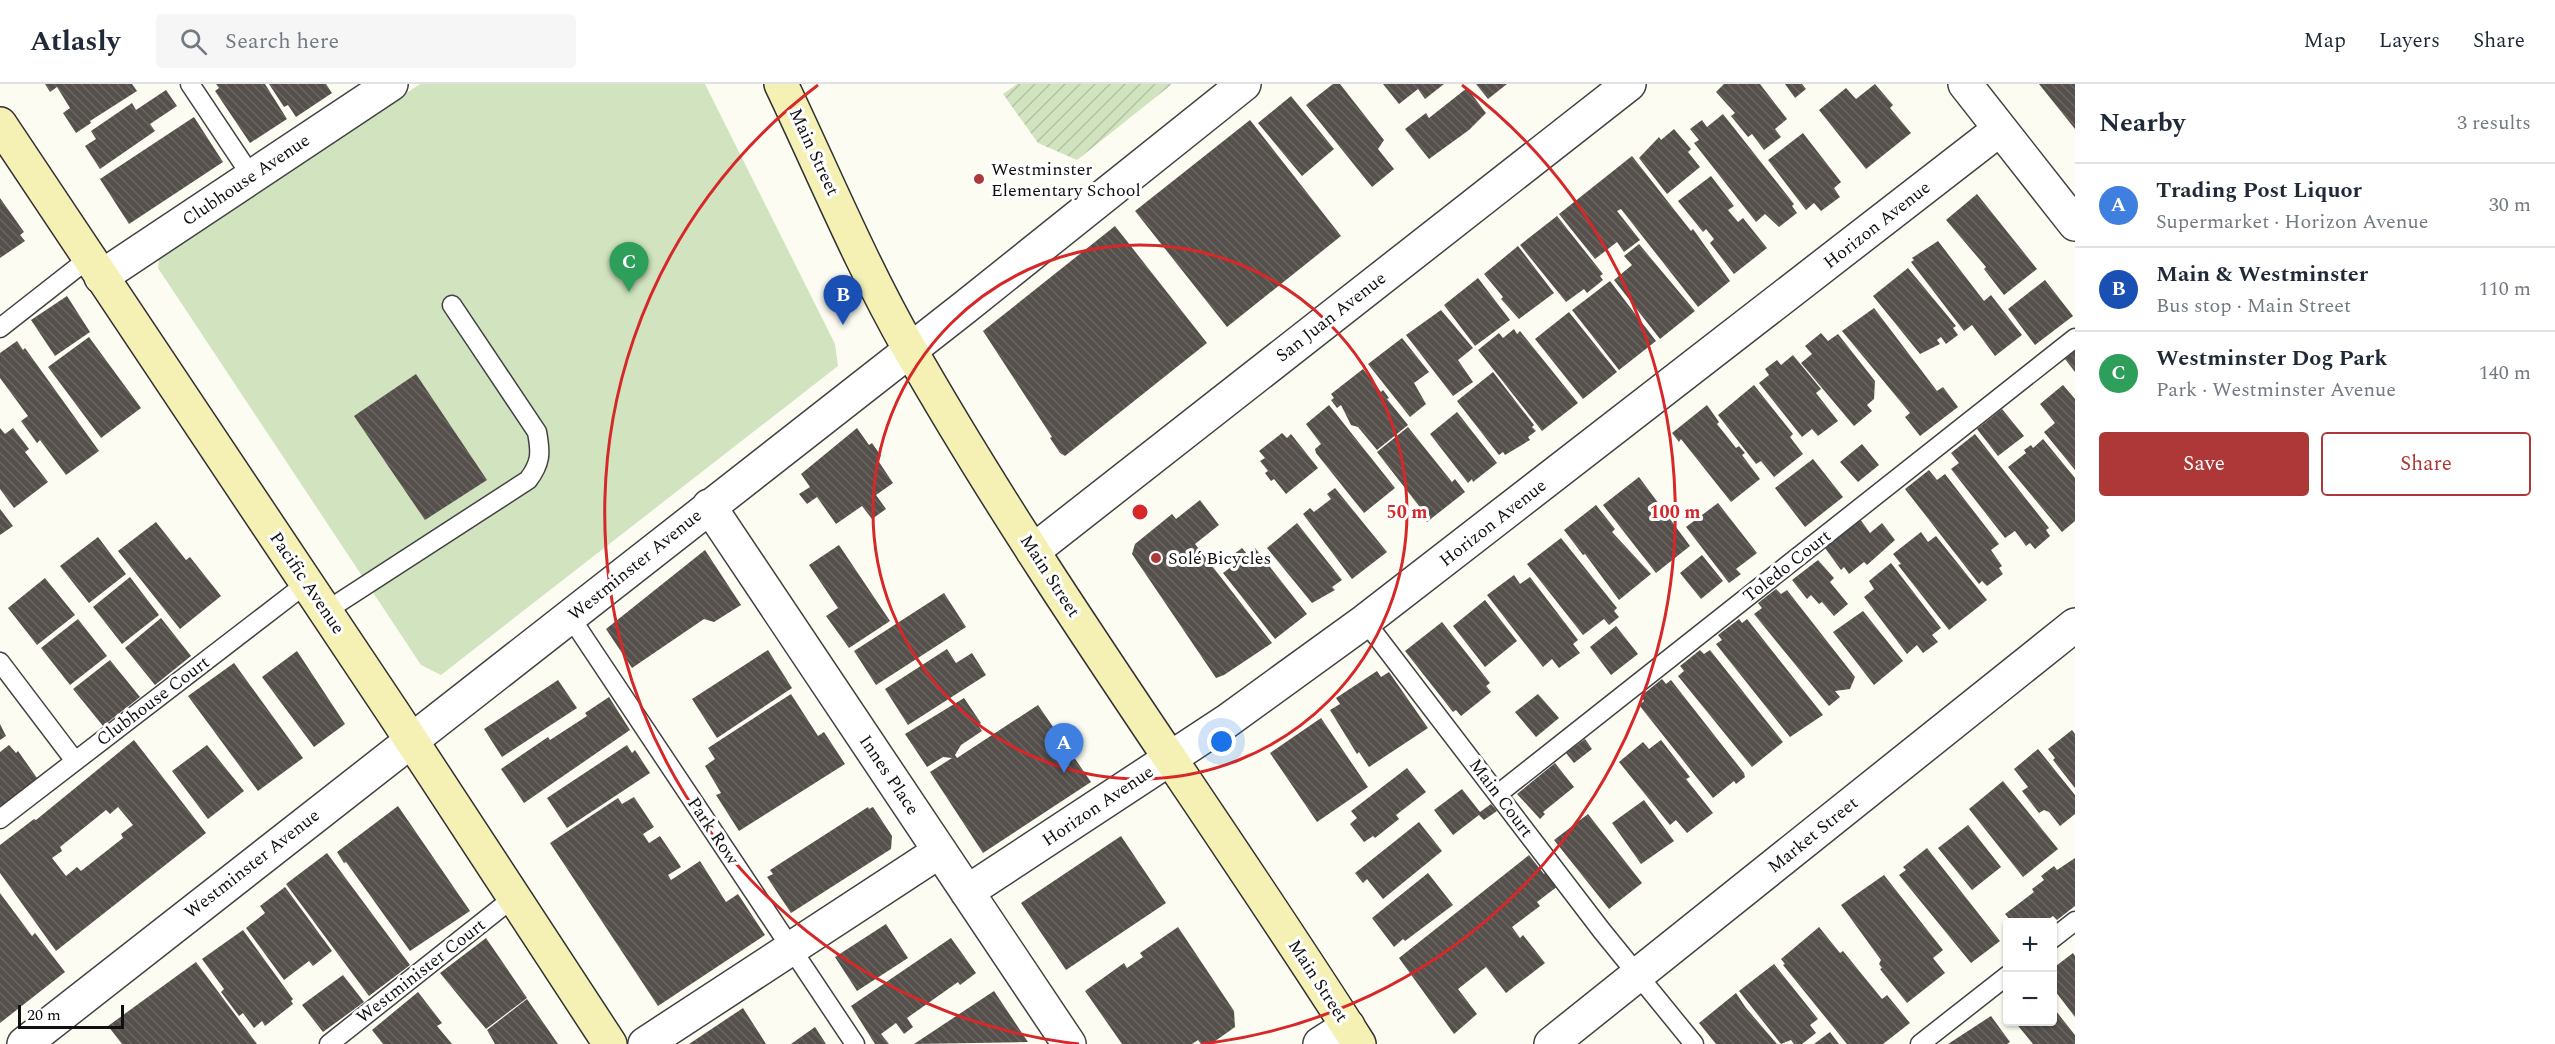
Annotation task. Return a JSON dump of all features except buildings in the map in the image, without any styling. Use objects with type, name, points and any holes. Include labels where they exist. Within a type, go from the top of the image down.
[{"type":"street","name":"Clubhouse Avenue","points":[[95,268],[252,177],[391,84]]},
{"type":"street","name":"Main Street","points":[[781,84],[910,350],[1033,551],[1168,759],[1353,1035]]},
{"type":"street","name":"Westminster Avenue","points":[[24,1044],[571,618],[1244,84]]},
{"type":"street","name":"San Juan Avenue","points":[[1033,551],[1629,84]]},
{"type":"street","points":[[1965,84],[2075,224]]},
{"type":"street","name":"Pacific Avenue","points":[[0,124],[326,610],[610,1044]]},
{"type":"street","name":"Horizon Avenue","points":[[967,892],[1230,719],[1365,621],[2000,129]]},
{"type":"street","name":"Innes Place","points":[[710,506],[1069,1044]]},
{"type":"street","name":"Market Street","points":[[1551,1044],[2075,625]]},
{"type":"street","points":[[645,1044],[940,851]]},
{"type":"street","points":[[1320,1044],[1353,1035]]},
{"type":"lane","points":[[190,84],[252,177]]},
{"type":"lane","points":[[0,328],[95,268]]},
{"type":"lane","points":[[326,610],[528,480],[538,466],[541,452],[537,432],[452,304]]},
{"type":"lane","name":"Toledo Court","points":[[1498,794],[2075,338]]},
{"type":"lane","name":"Clubhouse Court","points":[[0,819],[307,583]]},
{"type":"lane","name":"Park Row","points":[[571,618],[855,1044]]},
{"type":"lane","name":"Main Court","points":[[1365,621],[1637,975],[1694,1044]]},
{"type":"lane","points":[[0,662],[75,760]]},
{"type":"lane","name":"Westminister Court","points":[[329,1044],[513,898]]},
{"type":"lane","points":[[2057,935],[2075,921]]},
{"type":"lane","points":[[1920,1044],[2003,978]]},
{"type":"green space","points":[[420,84],[705,84],[835,344],[838,366],[441,675],[421,665],[158,268],[159,258]]},
{"type":"green space","points":[[1017,84],[1171,85],[1077,160],[1038,143],[1003,94]]},
{"type":"place","name":"Westminster Elementary School","points":[[979,179]]},
{"type":"place","name":"Westminster Dog Park","points":[[629,292]]},
{"type":"place","name":"Main & Westminster","points":[[843,325]]},
{"type":"place","name":"Solé Bicycles","points":[[1156,558]]},
{"type":"place","name":"Trading Post Liquor","points":[[1064,773]]}]
